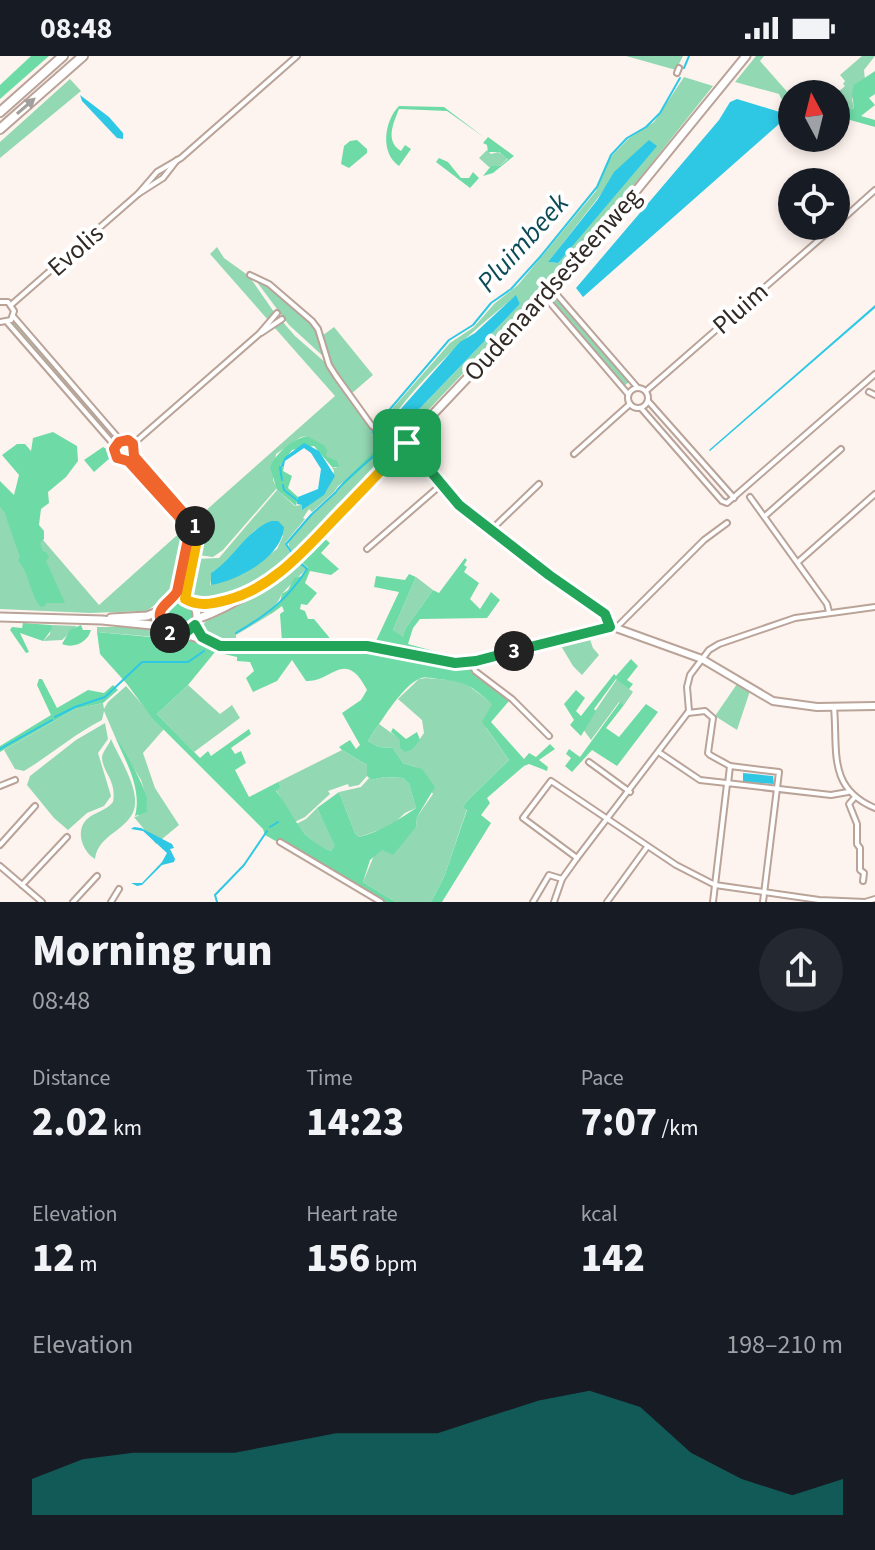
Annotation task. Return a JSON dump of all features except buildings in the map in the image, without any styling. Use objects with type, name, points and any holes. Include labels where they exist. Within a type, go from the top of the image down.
[{"type":"highway","points":[[0,112],[63,56]]},
{"type":"highway","points":[[0,129],[80,59]]},
{"type":"main road","name":"Oudenaardsesteenweg","points":[[196,622],[263,585],[298,557],[545,297],[746,56]]},
{"type":"main road","points":[[162,626],[160,611],[165,602],[174,597],[189,601],[202,637],[215,645]]},
{"type":"main road","name":"Oudenaardsesteenweg","points":[[189,601],[208,604],[240,598]]},
{"type":"main road","points":[[102,620],[147,616],[160,611]]},
{"type":"main road","points":[[0,617],[102,620],[162,626],[173,634],[184,634],[215,645],[367,646],[429,659],[474,661],[590,630],[613,628],[702,659],[773,701],[834,707],[875,706]]},
{"type":"main road","points":[[184,634],[196,622]]},
{"type":"street","name":"Evolis","points":[[11,305],[138,194],[150,179],[177,160],[297,56]]},
{"type":"street","name":"Pluim","points":[[850,212],[875,190]]},
{"type":"street","name":"Pluim","points":[[646,391],[819,240]]},
{"type":"street","points":[[250,275],[269,284],[312,321],[318,329],[329,365],[370,422],[406,444],[459,505],[605,614],[613,628],[704,540],[727,523]]},
{"type":"street","points":[[552,289],[637,387],[646,391],[648,401],[734,498]]},
{"type":"street","points":[[545,297],[628,394],[630,404]]},
{"type":"street","points":[[0,302],[11,305],[13,316],[121,441],[133,444]]},
{"type":"street","points":[[259,334],[277,313]]},
{"type":"street","points":[[0,322],[7,322],[13,316]]},
{"type":"street","points":[[133,444],[259,334],[282,319]]},
{"type":"street","points":[[7,322],[115,446],[117,458],[128,461],[188,531],[189,539],[174,597]]},
{"type":"street","points":[[630,404],[641,408],[727,503],[875,374]]},
{"type":"street","points":[[628,394],[637,387]]},
{"type":"street","points":[[869,392],[875,395]]},
{"type":"street","points":[[641,408],[648,401]]},
{"type":"street","points":[[574,454],[630,404]]},
{"type":"street","points":[[115,446],[121,441]]},
{"type":"street","points":[[133,444],[134,456],[196,530],[189,601]]},
{"type":"street","points":[[765,516],[841,449]]},
{"type":"street","points":[[128,461],[134,456]]},
{"type":"street","points":[[367,549],[442,484]]},
{"type":"street","points":[[491,530],[539,484]]},
{"type":"street","points":[[798,562],[875,494]]},
{"type":"street","points":[[750,497],[827,604],[829,612]]},
{"type":"street","points":[[554,902],[562,879],[688,713],[688,682],[709,650],[733,638],[795,618],[875,607]]},
{"type":"street","points":[[474,661],[474,670],[512,699],[549,736]]},
{"type":"street","points":[[834,707],[838,770],[848,792],[875,808]]},
{"type":"street","points":[[688,713],[705,711],[713,718],[708,753],[730,766],[779,772],[763,902]]},
{"type":"street","points":[[660,753],[700,780],[831,795],[848,792]]},
{"type":"street","points":[[589,762],[630,792]]},
{"type":"street","points":[[713,902],[730,766]]},
{"type":"street","points":[[0,786],[15,780]]},
{"type":"street","points":[[577,858],[525,820],[524,816],[550,782],[554,781],[647,847],[715,885],[764,894],[842,901],[875,899]]},
{"type":"street","points":[[855,797],[849,804],[857,824],[863,881]]},
{"type":"street","points":[[0,845],[35,806]]},
{"type":"street","points":[[857,824],[863,824]]},
{"type":"street","points":[[22,885],[67,837]]},
{"type":"street","points":[[280,842],[381,902]]},
{"type":"street","points":[[607,902],[647,847]]},
{"type":"street","points":[[0,866],[42,902]]},
{"type":"street","points":[[0,877],[6,871]]},
{"type":"street","points":[[533,902],[549,875],[562,879]]},
{"type":"street","points":[[73,902],[97,876]]},
{"type":"street","points":[[111,902],[119,889]]},
{"type":"green space","points":[[31,56],[49,56],[0,99],[0,85]]},
{"type":"green space","points":[[626,56],[683,56],[676,70]]},
{"type":"green space","points":[[756,56],[764,56],[760,61],[778,81],[778,94],[735,82]]},
{"type":"green space","points":[[862,56],[875,56],[864,70],[865,80],[852,99],[854,109],[850,108],[850,80],[844,80],[840,75]]},
{"type":"green space","points":[[875,71],[875,94],[869,98],[875,105],[861,116],[875,120],[875,127],[850,120],[850,108],[854,109],[854,85]]},
{"type":"green space","points":[[684,77],[713,86],[571,259],[401,439],[377,426],[450,343],[474,327],[494,304],[518,285],[596,191],[610,158],[629,138],[654,122]],"holes":[[[604,190],[558,263],[549,262],[549,261]],[[516,296],[520,304],[402,427],[391,420],[449,354]]]},
{"type":"green space","points":[[70,79],[81,91],[0,158],[0,142]]},
{"type":"green space","points":[[399,106],[444,107],[485,138],[447,111],[399,109],[392,132],[393,142],[401,151],[405,145],[411,149],[399,166],[389,153],[386,137],[390,120]]},
{"type":"green space","points":[[488,137],[514,156],[493,173],[483,176],[491,166],[500,166],[508,159],[499,152],[488,152],[487,145],[483,143]]},
{"type":"green space","points":[[357,140],[367,149],[367,153],[349,168],[341,164],[344,146]]},
{"type":"green space","points":[[487,150],[508,158],[500,166],[489,167],[479,158]]},
{"type":"green space","points":[[439,158],[448,162],[461,178],[469,178],[473,172],[479,178],[470,188],[436,162]]},
{"type":"green space","points":[[217,247],[224,258],[249,276],[274,312],[268,320],[210,254]]},
{"type":"green space","points":[[253,277],[286,299],[312,322],[325,358],[289,325]]},
{"type":"green space","points":[[556,299],[629,382],[624,386],[552,303]]},
{"type":"green space","points":[[13,320],[118,440],[115,443],[10,323]]},
{"type":"green space","points":[[282,321],[327,364],[382,443],[352,476],[312,512],[309,509],[305,519],[285,543],[290,553],[288,541],[306,520],[386,447],[387,441],[374,431],[376,429],[395,441],[396,446],[329,518],[268,573],[238,591],[211,599],[188,593],[195,559],[219,558],[277,490],[295,506],[316,500],[329,486],[334,471],[332,467],[337,468],[307,436],[301,437],[276,454],[273,480],[277,488],[223,550],[213,557],[198,555],[200,531],[194,521],[335,396],[274,327]],"holes":[[[271,521],[283,536],[277,549],[243,574],[210,585],[213,571],[220,569],[255,530]]]},
{"type":"green space","points":[[334,327],[373,375],[351,394],[329,360],[322,336]]},
{"type":"green space","points":[[374,431],[387,441],[386,447],[337,489],[382,443],[373,434]]},
{"type":"green space","points":[[53,432],[77,446],[78,461],[66,477],[48,492],[49,503],[41,509],[39,525],[44,531],[44,539],[40,543],[49,557],[46,561],[65,603],[46,603],[41,607],[18,561],[20,557],[0,507],[0,481],[14,495],[19,475],[2,455],[17,444],[25,444],[31,451],[33,438]]},
{"type":"green space","points":[[307,436],[325,446],[326,456],[337,461],[339,467],[332,467],[314,446],[292,450],[280,466],[284,466],[283,471],[292,476],[288,488],[298,497],[296,506],[277,490],[270,467],[285,447]]},
{"type":"green space","points":[[103,447],[108,450],[110,458],[94,472],[84,460]]},
{"type":"green space","points":[[135,459],[190,522],[196,533],[192,554],[188,552],[189,527],[131,462]]},
{"type":"green space","points":[[0,490],[99,605],[185,528],[187,542],[175,592],[145,611],[90,613],[0,609]]},
{"type":"green space","points":[[324,538],[330,543],[321,553],[339,569],[331,575],[310,571],[305,583],[317,593],[307,605],[301,604],[300,609],[305,611],[308,619],[314,619],[333,642],[282,642],[282,606],[271,614],[268,611],[280,602],[294,578],[302,576],[308,567],[301,561]]},
{"type":"green space","points":[[465,558],[464,565],[467,567],[464,572],[479,583],[470,599],[480,609],[491,592],[500,600],[487,618],[420,619],[413,628],[408,644],[441,653],[441,658],[375,643],[399,592],[374,587],[376,576],[405,580],[409,574],[416,577],[393,630],[403,637],[405,629],[433,590],[439,593]]},
{"type":"green space","points":[[301,561],[308,567],[283,593],[269,611],[271,614],[236,635],[236,642],[219,640],[203,633],[201,628],[206,621],[256,597]]},
{"type":"green space","points":[[416,577],[433,590],[405,629],[403,638],[393,630]]},
{"type":"green space","points":[[179,602],[189,606],[193,616],[189,626],[179,630],[169,626],[165,616],[169,606]]},
{"type":"green space","points":[[23,623],[51,625],[52,629],[43,641],[20,633],[29,652],[26,653],[10,630],[12,627],[22,628]]},
{"type":"green space","points":[[51,625],[77,626],[62,640],[43,641],[50,634]]},
{"type":"green space","points":[[81,625],[83,630],[91,630],[84,641],[76,645],[62,644],[70,630]]},
{"type":"green space","points":[[97,627],[142,628],[167,638],[97,632]]},
{"type":"green space","points":[[97,632],[193,641],[217,649],[370,648],[466,666],[509,701],[491,722],[524,759],[529,753],[536,757],[550,744],[555,749],[539,760],[548,767],[547,771],[529,764],[524,766],[487,798],[490,803],[481,815],[491,823],[442,902],[431,902],[444,877],[467,810],[463,807],[509,760],[482,722],[492,704],[478,692],[462,683],[448,680],[423,678],[412,683],[368,741],[379,747],[393,748],[403,763],[422,769],[435,787],[417,817],[416,827],[393,855],[382,850],[370,860],[363,882],[396,902],[383,902],[265,835],[263,829],[153,719],[100,654]],"holes":[[[215,652],[237,657],[237,661],[250,662],[254,671],[246,678],[253,692],[277,681],[292,660],[306,681],[338,670],[352,671],[367,690],[361,700],[342,713],[360,745],[356,749],[350,740],[339,747],[367,765],[367,776],[371,780],[403,778],[409,784],[416,808],[396,821],[359,837],[339,792],[317,808],[335,846],[331,851],[304,833],[276,791],[281,787],[278,782],[249,797],[235,770],[246,763],[241,751],[235,754],[231,748],[251,734],[249,729],[211,756],[208,751],[200,758],[157,714],[188,685]]]},
{"type":"green space","points":[[588,634],[599,655],[582,675],[558,641]]},
{"type":"green space","points":[[631,659],[638,666],[627,680],[633,684],[629,689],[616,679],[594,709],[596,711],[581,736],[570,725],[574,720],[564,704],[576,690],[585,698],[576,711],[581,716],[614,674],[616,676]]},
{"type":"green space","points":[[42,679],[57,708],[88,690],[104,693],[113,685],[118,690],[103,703],[75,709],[0,752],[0,746],[51,715],[37,685]]},
{"type":"green space","points":[[419,679],[462,681],[493,704],[486,728],[509,760],[463,807],[467,809],[444,877],[431,902],[396,902],[363,882],[375,853],[416,827],[417,817],[433,794],[416,767],[403,763],[393,748],[379,747],[368,741],[379,724],[401,740],[400,745],[413,749],[424,733],[422,720],[398,699]]},
{"type":"green space","points":[[617,679],[633,692],[624,705],[619,702],[591,740],[583,729]]},
{"type":"green space","points":[[737,684],[750,691],[737,730],[715,716]]},
{"type":"green space","points":[[188,685],[220,714],[232,705],[240,718],[194,752],[157,714]]},
{"type":"green space","points":[[126,686],[164,729],[143,753],[155,788],[179,825],[156,844],[134,817],[138,816],[147,800],[141,780],[116,739],[104,711],[102,720],[24,771],[15,769],[4,750],[75,709],[103,703],[104,709]]},
{"type":"green space","points":[[620,702],[624,705],[606,728],[619,737],[646,704],[658,712],[617,766],[592,750],[572,772],[565,766],[571,758],[566,754],[569,749],[580,757]]},
{"type":"green space","points":[[105,723],[108,739],[98,753],[111,796],[104,806],[87,813],[68,830],[27,785],[30,776],[76,740]]},
{"type":"green space","points":[[393,728],[406,739],[417,732],[420,740],[413,749],[405,752],[400,748],[400,740],[391,732]]},
{"type":"green space","points":[[111,739],[130,780],[135,805],[128,820],[102,843],[95,859],[84,847],[81,830],[86,820],[113,802],[113,788],[102,757]]},
{"type":"green space","points":[[116,739],[147,799],[147,812],[135,816],[135,786]]},
{"type":"green space","points":[[342,750],[367,765],[367,776],[359,785],[349,787],[348,784],[328,791],[330,794],[295,822],[276,790],[281,787],[278,782]]},
{"type":"green space","points":[[369,778],[403,778],[409,784],[416,808],[391,826],[359,837],[339,792],[361,787]]},
{"type":"green space","points":[[317,808],[336,847],[331,851],[316,845],[296,824]]},
{"type":"water","points":[[80,95],[109,117],[123,133],[123,139],[117,138]]},
{"type":"water","points":[[737,99],[778,111],[778,125],[583,297],[576,288],[719,120],[730,102]]},
{"type":"water","points":[[649,140],[657,146],[558,263],[548,262],[598,199],[614,172]]},
{"type":"water","points":[[516,295],[520,304],[402,427],[391,420],[460,342],[475,333]]},
{"type":"water","points":[[875,305],[875,308],[709,450]]},
{"type":"water","points":[[304,443],[319,451],[335,476],[324,495],[302,510],[302,505],[297,504],[298,497],[318,489],[321,469],[304,448],[280,467],[285,457]]},
{"type":"water","points":[[271,521],[278,521],[284,527],[276,548],[245,573],[211,585],[211,573],[254,532]]},
{"type":"water","points":[[743,773],[773,776],[774,784],[743,782]]},
{"type":"water","points":[[141,828],[174,848],[170,849],[174,862],[162,865],[142,885],[137,886],[131,883],[142,883],[167,853],[143,831],[131,829]]},
{"type":"waterway","name":"Pluimbeek","points":[[684,68],[689,56]]},
{"type":"waterway","name":"Pluimbeek","points":[[379,422],[449,340],[473,325],[491,303],[511,289],[540,257],[597,187],[611,155],[627,138],[646,127],[660,113],[680,78]]},
{"type":"waterway","name":"Pluimbeek","points":[[291,552],[286,544],[311,515],[384,447],[385,443],[373,429]]},
{"type":"waterway","points":[[280,467],[282,480]]},
{"type":"waterway","points":[[283,485],[284,490],[298,501]]},
{"type":"waterway","name":"Pluimbeek","points":[[236,633],[284,598],[307,569],[301,564]]},
{"type":"waterway","name":"Pluimbeek","points":[[55,717],[105,697],[142,662],[188,662],[204,651]]},
{"type":"waterway","name":"Pluimbeek","points":[[0,749],[52,720]]},
{"type":"waterway","points":[[270,827],[278,822]]},
{"type":"waterway","points":[[217,902],[215,895],[244,865],[267,831]]},
{"type":"route","points":[[128,440],[133,444],[134,456],[195,526],[197,540],[185,599],[198,604],[240,598],[284,569],[407,443],[459,505],[605,614],[610,627],[476,661],[455,663],[367,646],[220,646],[202,637],[195,625],[189,632],[179,635],[165,630],[160,621],[161,607],[177,592],[189,534],[178,516],[128,461],[117,458],[114,449],[119,442],[128,440]]}]
